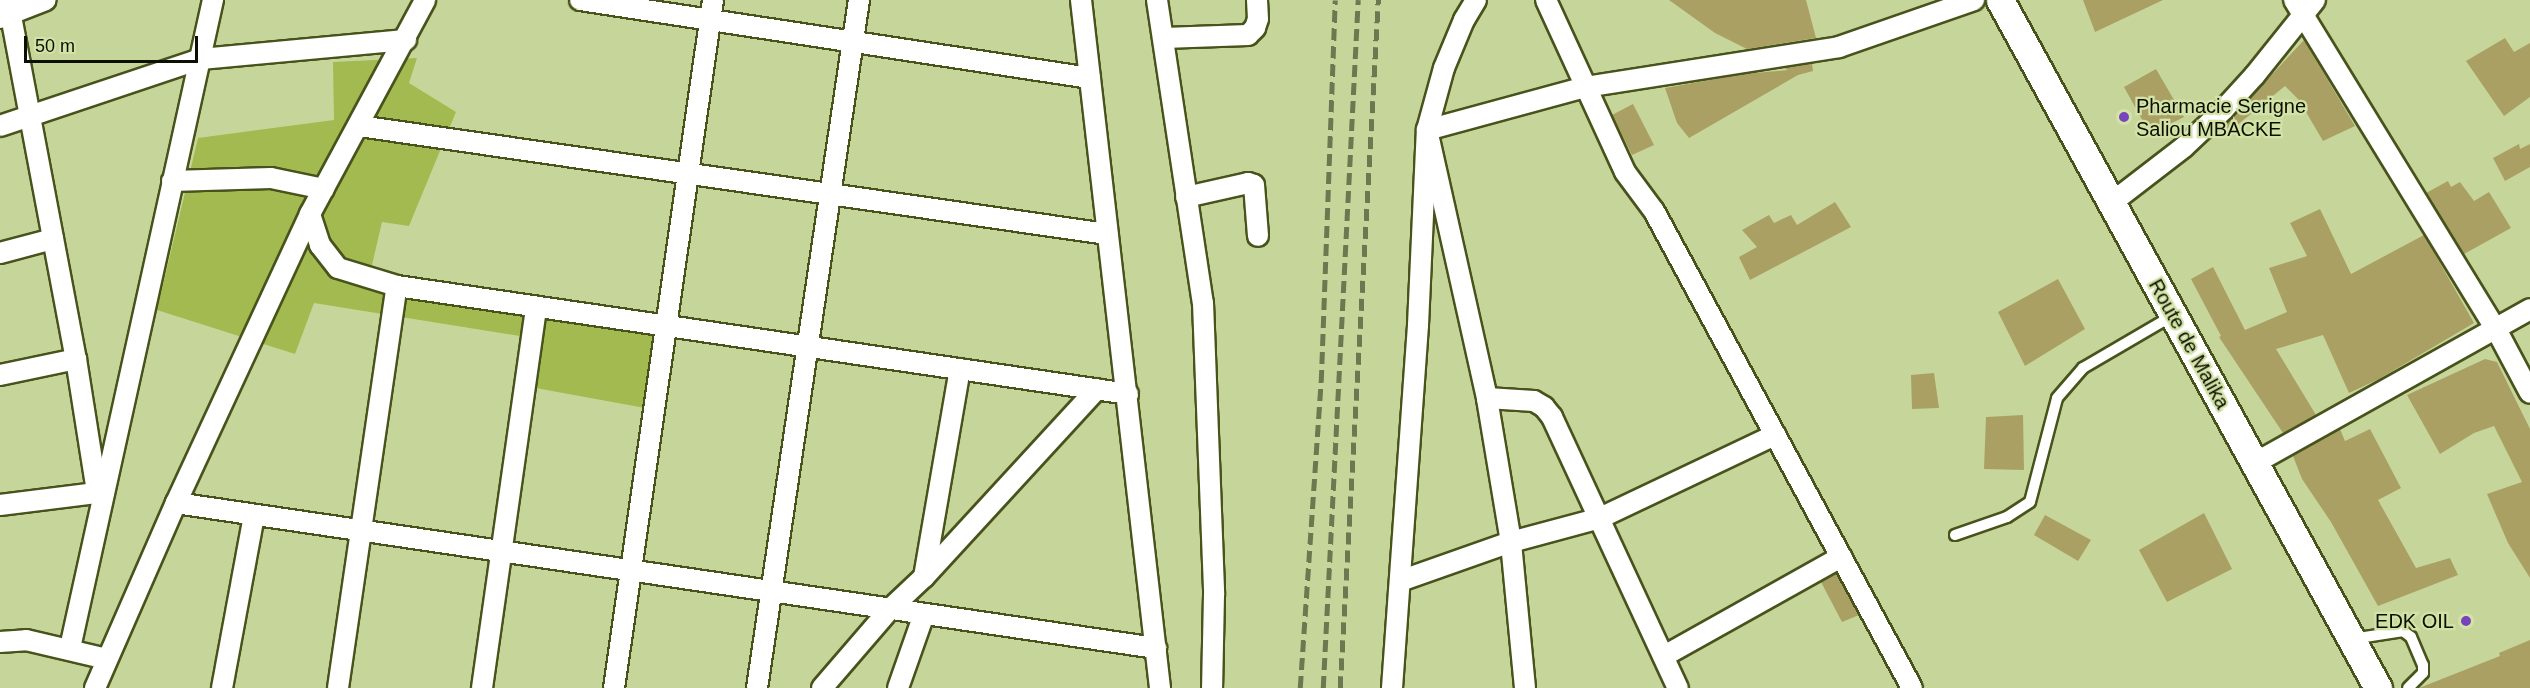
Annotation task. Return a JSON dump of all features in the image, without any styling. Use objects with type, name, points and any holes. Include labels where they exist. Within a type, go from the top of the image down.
[{"type":"main road","name":"Route de Malika","points":[[2000,0],[2110,204],[2378,688]]},
{"type":"street","points":[[46,0],[6,11],[31,115],[101,492]]},
{"type":"street","points":[[70,648],[101,492],[213,0]]},
{"type":"street","points":[[95,688],[176,503],[310,214],[406,40],[425,0]]},
{"type":"street","points":[[580,0],[1090,78]]},
{"type":"street","points":[[614,688],[713,0]]},
{"type":"street","points":[[757,688],[859,0]]},
{"type":"street","points":[[1081,0],[1160,688]]},
{"type":"street","points":[[1156,0],[1164,38],[1203,303],[1214,595],[1212,688]]},
{"type":"street","points":[[1164,38],[1248,35],[1255,28],[1258,20],[1257,0]]},
{"type":"street","points":[[1392,688],[1418,325],[1428,130],[1444,68],[1464,20],[1476,0]]},
{"type":"street","points":[[1546,0],[1625,172],[1654,211],[1912,688]]},
{"type":"street","points":[[1428,130],[1585,87],[1839,47],[1974,0]]},
{"type":"street","points":[[2110,204],[2184,147],[2224,109],[2274,53],[2304,5],[2496,329],[2530,393]]},
{"type":"street","points":[[0,126],[200,58],[406,40]]},
{"type":"street","points":[[359,126],[1107,234]]},
{"type":"street","points":[[1428,130],[1487,398],[1511,542],[1525,688]]},
{"type":"street","points":[[172,181],[271,178],[324,189]]},
{"type":"street","points":[[1186,197],[1248,183],[1254,185],[1258,236]]},
{"type":"street","points":[[310,214],[320,244],[338,268],[397,286],[1128,394]]},
{"type":"street","points":[[0,253],[53,239]]},
{"type":"street","points":[[338,688],[397,286]]},
{"type":"street","points":[[482,688],[536,307]]},
{"type":"street","points":[[2255,464],[2530,309]]},
{"type":"street","points":[[0,375],[76,359]]},
{"type":"street","points":[[924,577],[960,369]]},
{"type":"street","points":[[822,688],[890,609],[924,577],[1097,389]]},
{"type":"street","points":[[1487,398],[1522,398],[1544,407],[1552,417],[1678,688]]},
{"type":"street","points":[[1400,581],[1511,542],[1600,518],[1775,435]]},
{"type":"street","points":[[0,505],[101,492]]},
{"type":"street","points":[[176,503],[1156,648]]},
{"type":"street","points":[[222,688],[255,515]]},
{"type":"street","points":[[1664,656],[1841,557]]},
{"type":"street","points":[[898,688],[924,614]]},
{"type":"street","points":[[0,642],[26,640],[70,648],[107,659]]},
{"type":"lane","points":[[1955,535],[2007,517],[2030,502],[2057,398],[2083,369],[2173,316]]},
{"type":"lane","points":[[2351,639],[2403,632],[2411,637],[2423,665],[2423,673],[2408,688]]},
{"type":"green space","points":[[417,58],[409,83],[456,112],[409,226],[382,222],[369,278],[670,322],[656,410],[514,384],[520,336],[314,303],[295,354],[157,310],[198,138],[334,120],[333,62]]},
{"type":"building","points":[[1669,0],[1806,0],[1816,38],[1747,49],[1715,33]]},
{"type":"building","points":[[2083,0],[2163,0],[2095,32]]},
{"type":"building","points":[[2505,38],[2514,52],[2530,43],[2530,97],[2504,116],[2466,61]]},
{"type":"building","points":[[2304,40],[2355,126],[2323,141],[2299,100],[2285,86],[2230,131],[2225,125]]},
{"type":"building","points":[[1812,63],[1813,71],[1798,75],[1689,138],[1677,123],[1665,88],[1743,74],[1788,70],[1784,68]]},
{"type":"building","points":[[2156,69],[2184,117],[2150,134],[2124,87]]},
{"type":"building","points":[[1633,104],[1654,145],[1632,155],[1612,115]]},
{"type":"building","points":[[2519,144],[2520,149],[2530,144],[2530,167],[2505,181],[2493,158]]},
{"type":"building","points":[[2448,181],[2451,187],[2460,182],[2474,201],[2489,192],[2511,228],[2464,254],[2426,193]]},
{"type":"building","points":[[1835,202],[1851,227],[1750,280],[1739,257],[1757,247],[1742,230],[1769,215],[1774,223],[1791,215],[1797,225]]},
{"type":"building","points":[[2320,209],[2351,274],[2424,235],[2474,323],[2379,379],[2349,393],[2323,335],[2276,349],[2316,415],[2283,433],[2219,337],[2221,336],[2191,279],[2213,267],[2245,330],[2287,312],[2269,268],[2307,256],[2290,223]]},
{"type":"building","points":[[2058,279],[2085,329],[2025,366],[1998,312]]},
{"type":"building","points":[[2485,359],[2497,362],[2530,429],[2530,578],[2508,543],[2487,494],[2522,482],[2494,426],[2474,433],[2440,454],[2407,395]]},
{"type":"building","points":[[1934,373],[1939,408],[1912,409],[1911,375]]},
{"type":"building","points":[[2023,415],[2024,470],[1984,469],[1986,417]]},
{"type":"building","points":[[2340,429],[2345,441],[2370,429],[2401,488],[2378,500],[2416,568],[2450,558],[2458,575],[2378,606],[2331,522],[2302,479],[2293,456]]},
{"type":"building","points":[[2204,513],[2232,569],[2167,602],[2139,550]]},
{"type":"building","points":[[2045,515],[2091,540],[2078,561],[2034,535]]},
{"type":"building","points":[[1836,573],[1859,615],[1842,622],[1821,582]]},
{"type":"building","points":[[2530,640],[2530,688],[2419,688],[2500,656],[2499,653]]},
{"type":"railway","points":[[1300,688],[1321,382],[1335,0]]},
{"type":"railway","points":[[1323,688],[1358,0]]},
{"type":"railway","points":[[1340,688],[1378,0]]},
{"type":"place","name":"Pharmacie Serigne Saliou MBACKE","points":[[2124,117]]},
{"type":"place","name":"EDK OIL","points":[[2466,621]]}]
